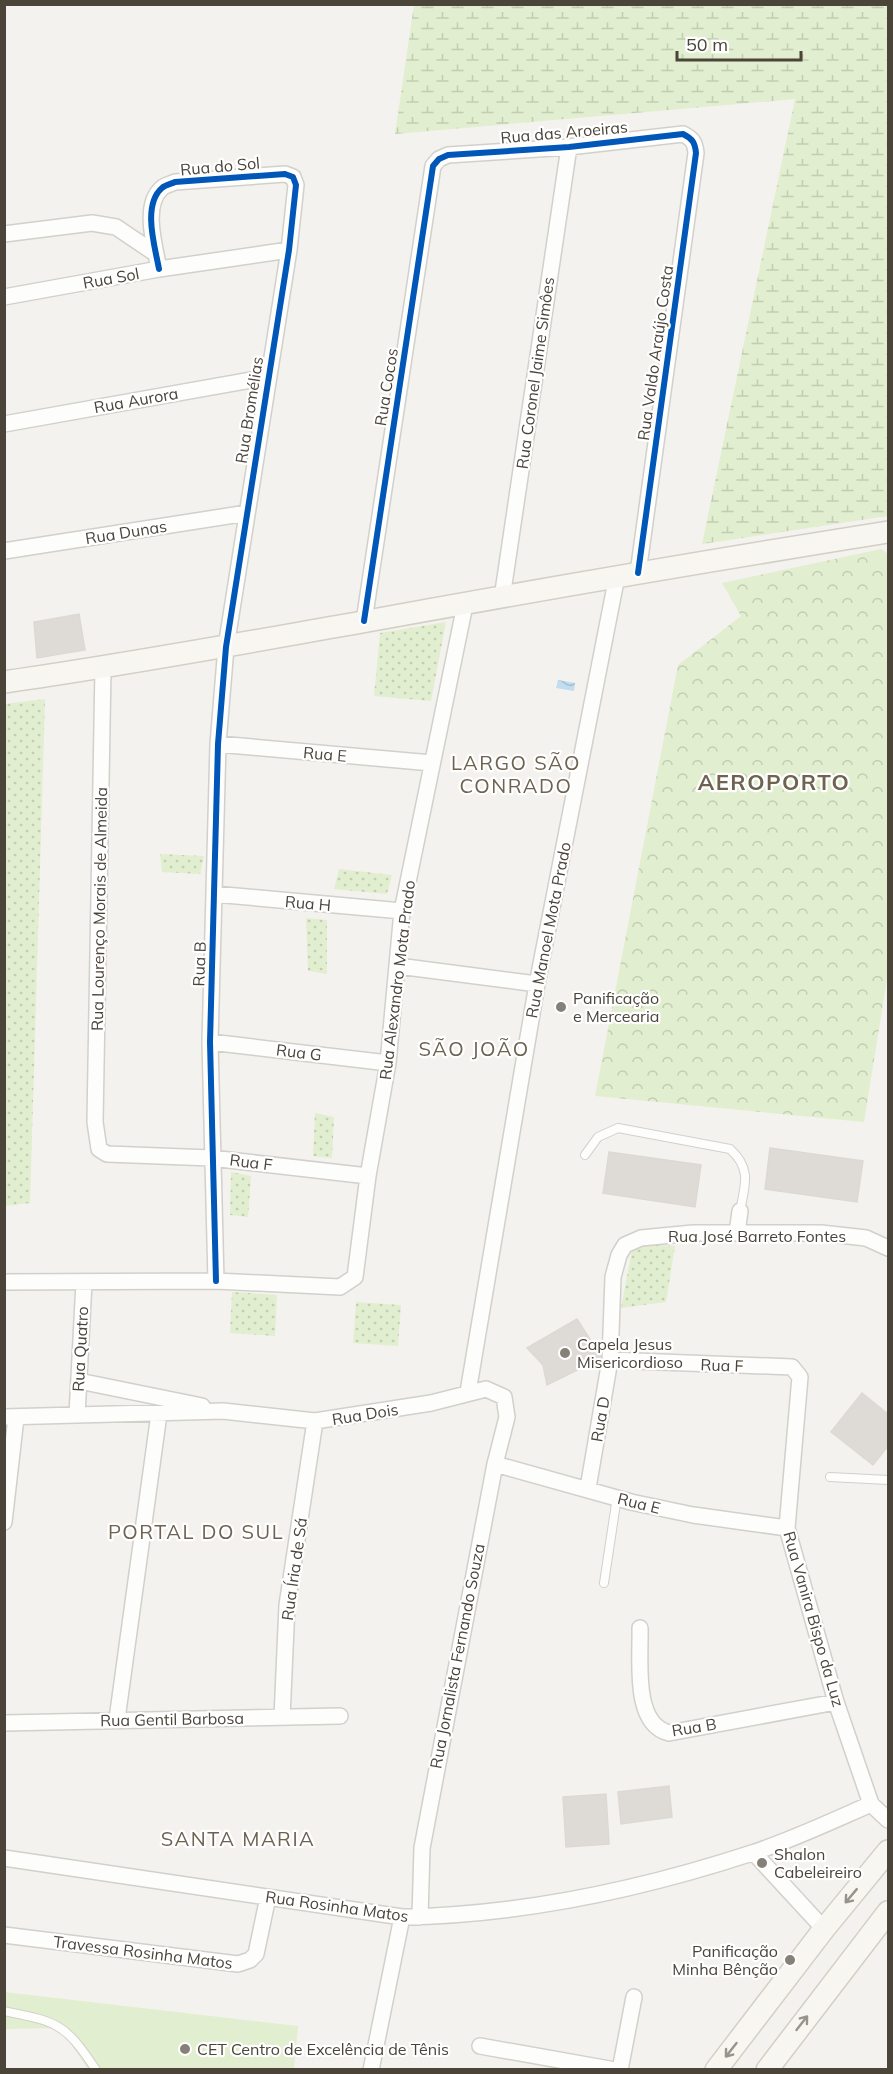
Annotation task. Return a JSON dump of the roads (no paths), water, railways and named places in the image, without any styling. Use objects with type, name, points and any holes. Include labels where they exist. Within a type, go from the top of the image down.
[{"type":"street","name":"Rua das Aroeiras","points":[[439,159],[448,155],[569,147],[683,134],[691,138]]},
{"type":"street","name":"Rua Valdo Araújo Costa","points":[[628,574],[696,153],[691,138]]},
{"type":"street","name":"Rua Coronel Jaime Simôes","points":[[502,598],[569,147]]},
{"type":"street","name":"Rua Cocos","points":[[364,621],[433,166],[439,159]]},
{"type":"street","name":"Rua do Sol","points":[[157,261],[152,222],[153,202],[162,188],[175,182],[285,174],[293,177]]},
{"type":"street","name":"Rua Bromélias","points":[[226,647],[289,250],[296,185],[293,177]]},
{"type":"street","points":[[4,234],[92,222],[106,224],[157,261]]},
{"type":"street","name":"Rua Sol","points":[[4,297],[157,261],[289,250]]},
{"type":"street","name":"Rua Aurora","points":[[4,424],[268,376]]},
{"type":"street","name":"Rua Dunas","points":[[4,552],[247,513]]},
{"type":"street","points":[[4,682],[103,668],[628,574],[888,532]]},
{"type":"street","name":"Rua Manoel Mota Prado","points":[[468,1392],[537,984],[628,574]]},
{"type":"street","name":"Rua Alexandro Mota Prado","points":[[216,1281],[340,1287],[349,1283],[357,1271],[368,1176],[388,1063],[402,911],[465,605]]},
{"type":"street","name":"Rua B","points":[[216,1281],[211,1158],[210,1042],[218,744],[226,647]]},
{"type":"street","name":"Rua Lourenço Morais de Almeida","points":[[99,1149],[95,1122],[103,668]]},
{"type":"street","name":"Rua E","points":[[218,744],[432,763]]},
{"type":"street","name":"Rua H","points":[[214,894],[402,911]]},
{"type":"street","points":[[398,966],[537,984]]},
{"type":"street","name":"Rua G","points":[[210,1042],[388,1063]]},
{"type":"street","name":"Rua F","points":[[99,1149],[107,1154],[211,1158],[368,1176]]},
{"type":"street","points":[[737,1233],[740,1211]]},
{"type":"street","name":"Rua José Barreto Fontes","points":[[625,1245],[641,1238],[693,1233],[821,1233],[866,1238],[888,1248]]},
{"type":"street","name":"Rua D","points":[[588,1488],[610,1360],[613,1277],[619,1255],[625,1245]]},
{"type":"street","points":[[4,1282],[216,1281]]},
{"type":"street","name":"Rua Quatro","points":[[77,1415],[84,1282]]},
{"type":"street","name":"Rua F","points":[[610,1360],[792,1367],[797,1371]]},
{"type":"street","name":"Rua Vanira Bispo da Luz","points":[[797,1371],[800,1377],[787,1528],[836,1702],[871,1804],[888,1820]]},
{"type":"street","name":"Rua Dois","points":[[79,1381],[223,1411],[315,1421],[431,1403],[486,1389],[504,1397]]},
{"type":"street","name":"Rua Jornalista Fernando Souza","points":[[420,1917],[422,1848],[495,1464],[507,1417],[504,1397]]},
{"type":"street","name":"Rua Dois","points":[[10,1418],[223,1411]]},
{"type":"street","points":[[117,1719],[159,1414]]},
{"type":"street","points":[[4,1522],[10,1418]]},
{"type":"street","name":"Rua Íria de Sá","points":[[282,1717],[287,1605],[315,1421]]},
{"type":"street","name":"Rua E","points":[[495,1464],[693,1515],[787,1528]]},
{"type":"street","name":"Rua B","points":[[640,1628],[642,1703],[647,1718],[658,1730],[669,1733],[836,1702]]},
{"type":"street","name":"Rua Gentil Barbosa","points":[[4,1723],[340,1716]]},
{"type":"street","name":"Rua Rosinha Matos","points":[[4,1858],[402,1917],[420,1917],[520,1910],[626,1888],[754,1853],[871,1804]]},
{"type":"street","points":[[716,2070],[824,1929],[888,1851]]},
{"type":"street","points":[[754,1853],[824,1929]]},
{"type":"street","name":"Travessa Rosinha Matos","points":[[4,1935],[238,1964],[250,1960],[256,1954],[268,1897]]},
{"type":"street","points":[[767,2070],[880,1927],[888,1912]]},
{"type":"street","points":[[371,2070],[402,1917]]},
{"type":"street","points":[[480,2046],[617,2070],[634,1997]]},
{"type":"lane","points":[[585,1155],[598,1137],[618,1128],[730,1149],[741,1158],[745,1169],[740,1211]]},
{"type":"lane","points":[[830,1477],[888,1480]]},
{"type":"lane","points":[[604,1583],[617,1497]]},
{"type":"lane","points":[[4,2011],[41,2018],[64,2028],[96,2070]]},
{"type":"water","points":[[558,680],[575,683],[574,691],[556,688]]},
{"type":"place","name":"Panificação e Mercearia","points":[[561,1007]]},
{"type":"place","name":"Capela Jesus Misericordioso","points":[[565,1353]]},
{"type":"place","name":"Shalon Cabeleireiro","points":[[762,1863]]},
{"type":"place","name":"Panificação Minha Bênção","points":[[790,1960]]},
{"type":"place","name":"CET Centro de Excelência de Tênis","points":[[185,2049]]},
{"type":"district","name":"LARGO SÃO CONRADO","points":[[516,774]]},
{"type":"district","name":"AEROPORTO","points":[[774,782]]},
{"type":"district","name":"SÃO JOÃO","points":[[474,1049]]},
{"type":"district","name":"PORTAL DO SUL","points":[[196,1532]]},
{"type":"district","name":"SANTA MARIA","points":[[238,1839]]}]
